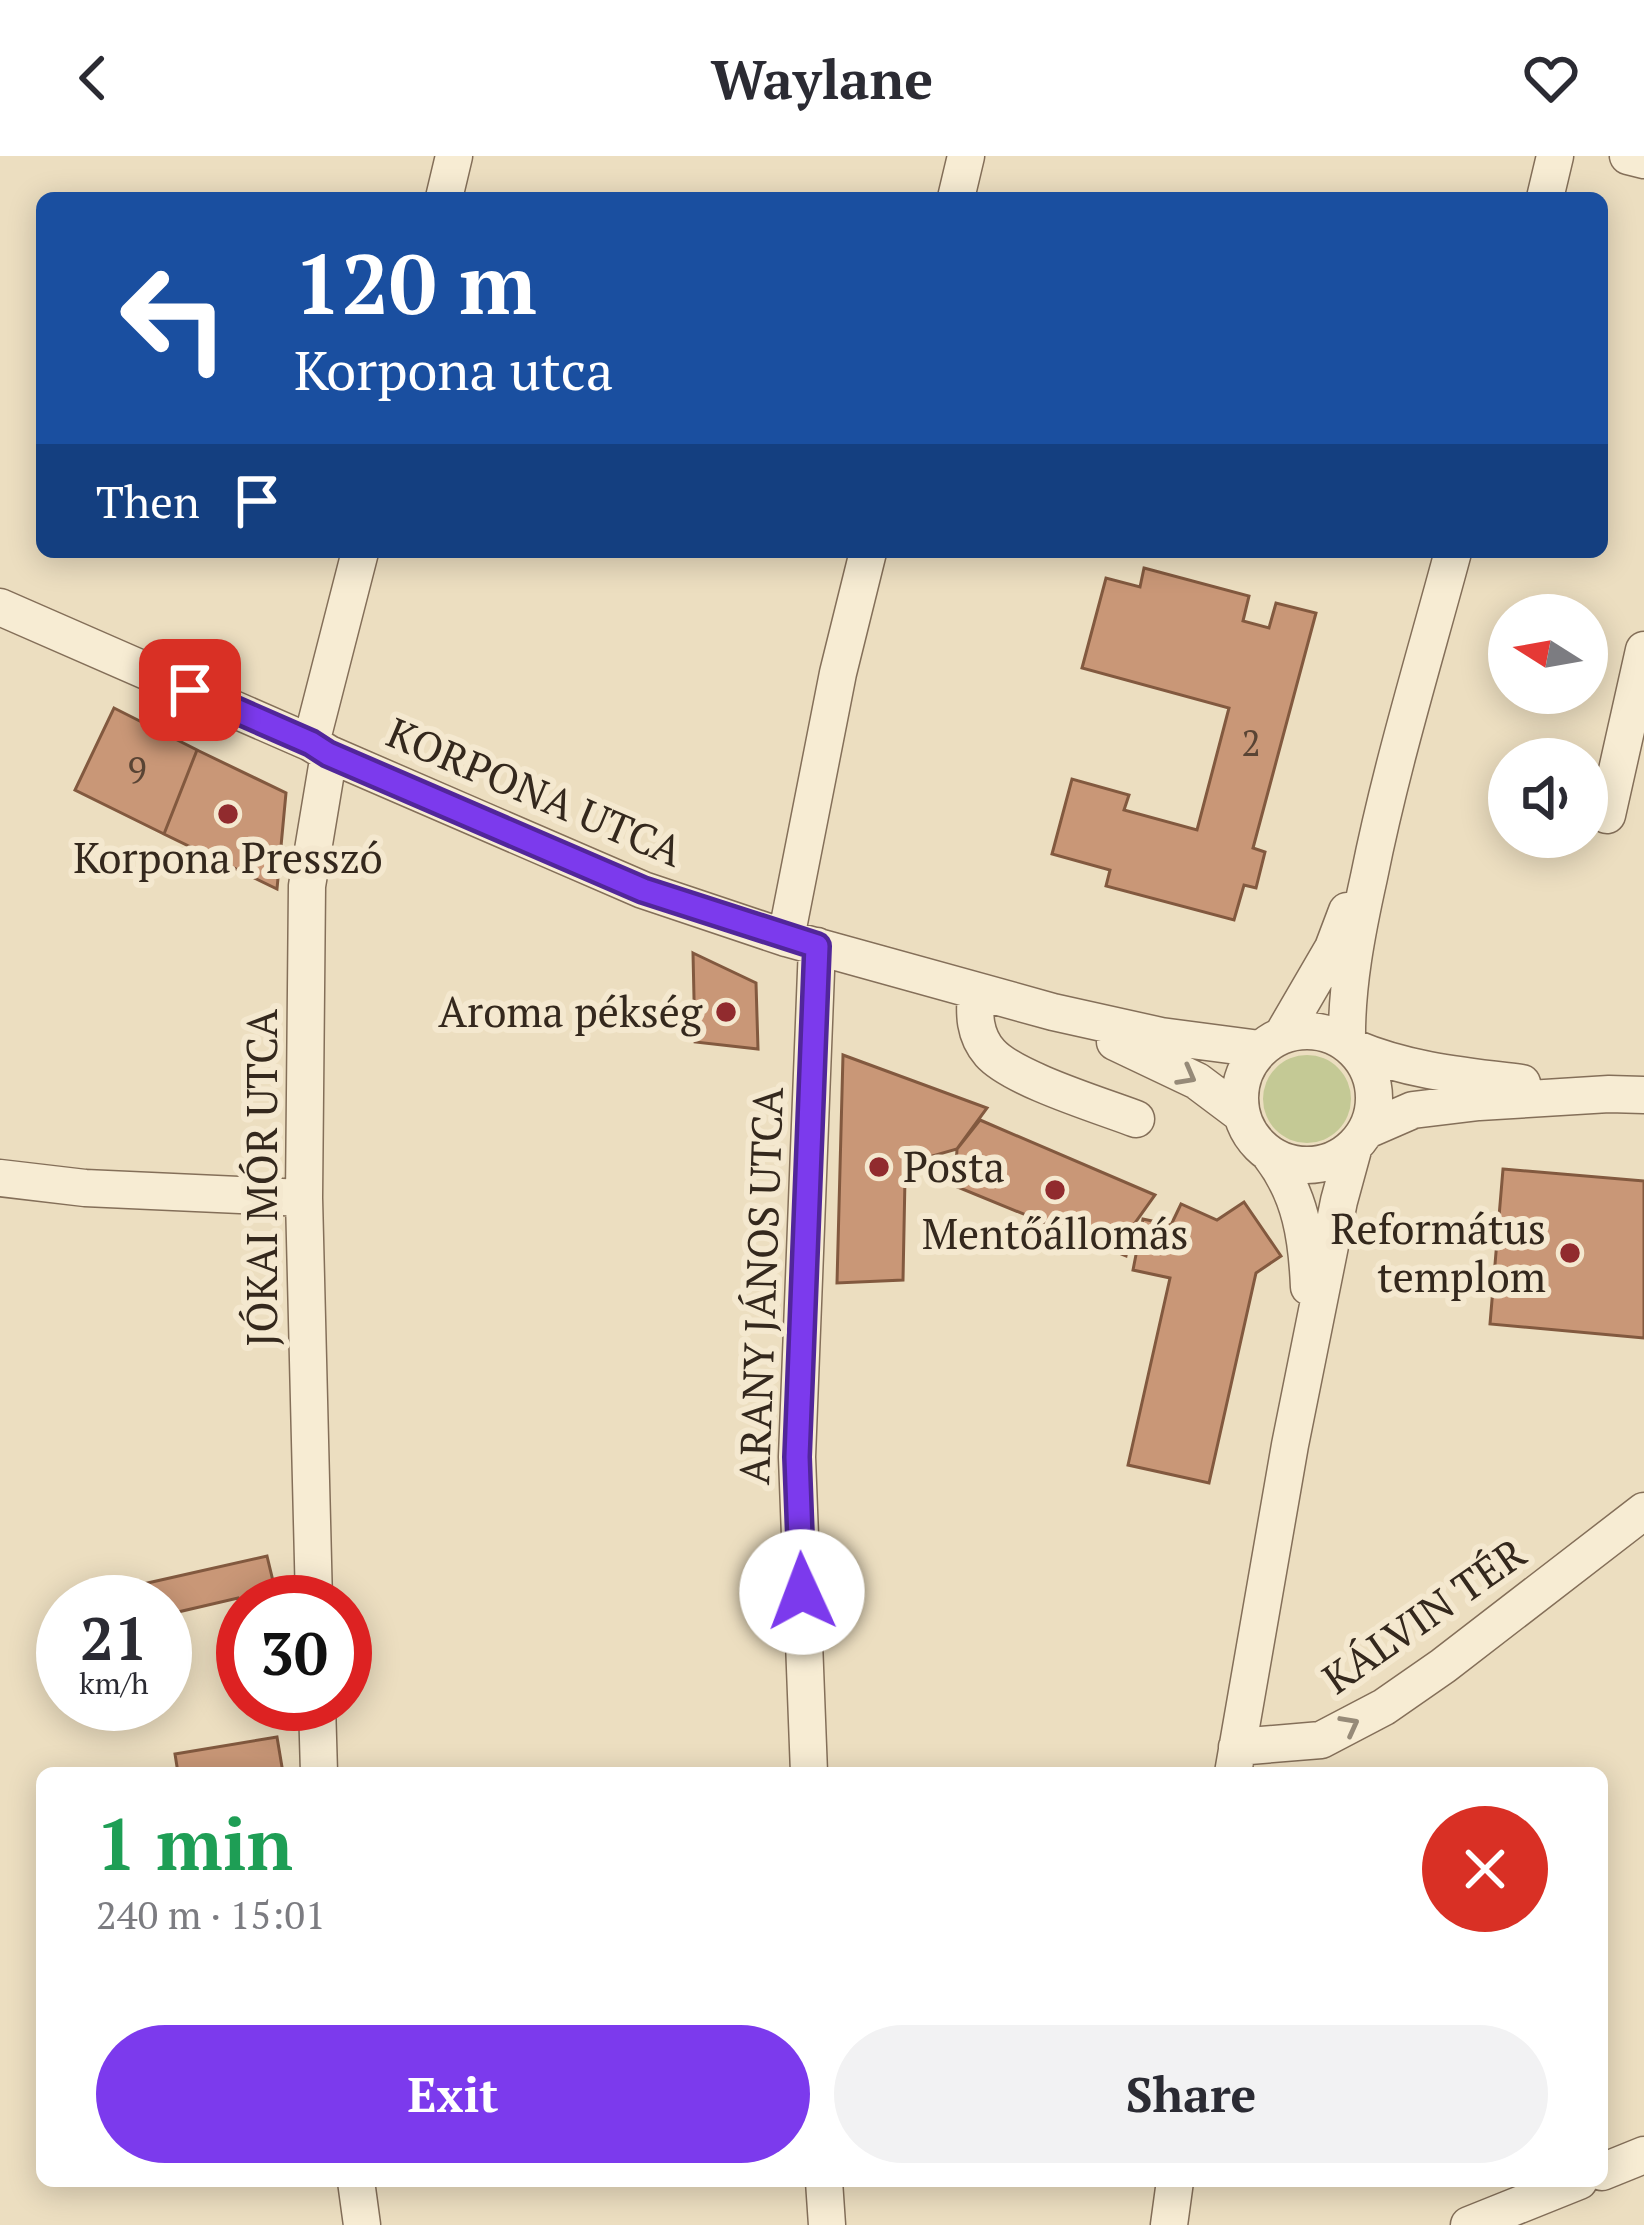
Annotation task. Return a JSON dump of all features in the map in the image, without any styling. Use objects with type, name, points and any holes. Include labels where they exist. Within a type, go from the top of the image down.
[{"type":"street","points":[[445,192],[454,156]]},
{"type":"street","points":[[957,192],[966,156]]},
{"type":"street","points":[[1546,192],[1555,156]]},
{"type":"street","points":[[1628,156],[1644,160]]},
{"type":"street","name":"JÓKAI MÓR UTCA","points":[[313,1575],[304,1198],[307,886],[320,749],[359,558]]},
{"type":"street","name":"ARANY JÁNOS UTCA","points":[[809,1767],[797,1457],[801,942],[838,673],[867,558]]},
{"type":"street","points":[[1360,1138],[1375,1096],[1365,1062],[1350,1045],[1346,1018],[1360,917],[1378,830],[1451,558]]},
{"type":"street","name":"KORPONA UTCA","points":[[0,607],[643,890],[801,942],[1052,1012],[1161,1036],[1271,1041]]},
{"type":"street","points":[[1608,811],[1644,650]]},
{"type":"street","points":[[1378,830],[1334,947],[1271,1041],[1246,1068],[1239,1090],[1240,1114],[1252,1137],[1270,1155],[1305,1166],[1340,1157],[1360,1138],[1413,1110],[1627,1095]]},
{"type":"street","points":[[976,991],[974,1015],[979,1036],[991,1055],[1014,1071],[1136,1120]]},
{"type":"street","name":"KORPONA UTCA","points":[[1052,1012],[1176,1069],[1240,1114]]},
{"type":"street","points":[[1271,1041],[1305,1029],[1327,1032],[1387,1062],[1420,1070],[1627,1095]]},
{"type":"street","name":"KÁLVIN TÉR","points":[[1360,1138],[1339,1201],[1311,1334],[1235,1760],[1321,1740],[1384,1707],[1644,1511]]},
{"type":"street","name":"KÁLVIN TÉR","points":[[1270,1155],[1300,1212],[1307,1246],[1311,1334]]},
{"type":"street","points":[[0,1178],[85,1188],[304,1198]]},
{"type":"street","points":[[318,1731],[319,1767]]},
{"type":"street","points":[[1608,2170],[1644,2155]]},
{"type":"street","points":[[357,2187],[362,2225]]},
{"type":"street","points":[[824,2187],[827,2225]]},
{"type":"street","points":[[1169,2225],[1174,2187]]},
{"type":"street","points":[[1469,2225],[1564,2187]]},
{"type":"green space","points":[[1307,1055],[1338,1068],[1351,1099],[1338,1130],[1307,1143],[1276,1130],[1263,1099],[1276,1068]]},
{"type":"building","points":[[1144,568],[1249,596],[1243,621],[1269,628],[1276,603],[1316,613],[1253,848],[1265,852],[1256,888],[1244,885],[1234,920],[1106,886],[1110,870],[1052,854],[1072,779],[1129,795],[1124,810],[1197,830],[1229,708],[1082,668],[1106,578],[1140,587]]},
{"type":"building","points":[[114,708],[197,750],[164,834],[75,790]]},
{"type":"building","name":"Korpona Presszó","points":[[197,750],[286,793],[277,889],[164,834]]},
{"type":"building","name":"Aroma pékség","points":[[693,953],[756,983],[758,1049],[695,1042]]},
{"type":"building","name":"Posta","points":[[843,1055],[987,1108],[957,1149],[932,1156],[905,1178],[903,1280],[837,1283]]},
{"type":"building","name":"Mentőállomás","points":[[980,1120],[1155,1195],[1132,1227],[1126,1256],[955,1186],[957,1149]]},
{"type":"building","name":"Református templom","points":[[1503,1169],[1644,1181],[1644,1338],[1490,1324]]},
{"type":"building","points":[[1244,1202],[1281,1256],[1256,1273],[1209,1483],[1128,1465],[1170,1278],[1133,1270],[1143,1219],[1171,1225],[1181,1204],[1217,1220]]},
{"type":"building","points":[[267,1556],[272,1575],[216,1575],[216,1603],[192,1609],[192,1575],[183,1575]]},
{"type":"building","points":[[277,1737],[282,1767],[177,1767],[175,1754]]},
{"type":"place","name":"Korpona Presszó","points":[[228,814]]},
{"type":"place","name":"Aroma pékség","points":[[726,1012]]},
{"type":"place","name":"Posta","points":[[879,1167]]},
{"type":"place","name":"Mentőállomás","points":[[1055,1190]]},
{"type":"place","name":"Református templom","points":[[1570,1253]]},
{"type":"route","points":[[190,690],[643,890],[817,946],[797,1457],[802,1592]]}]
